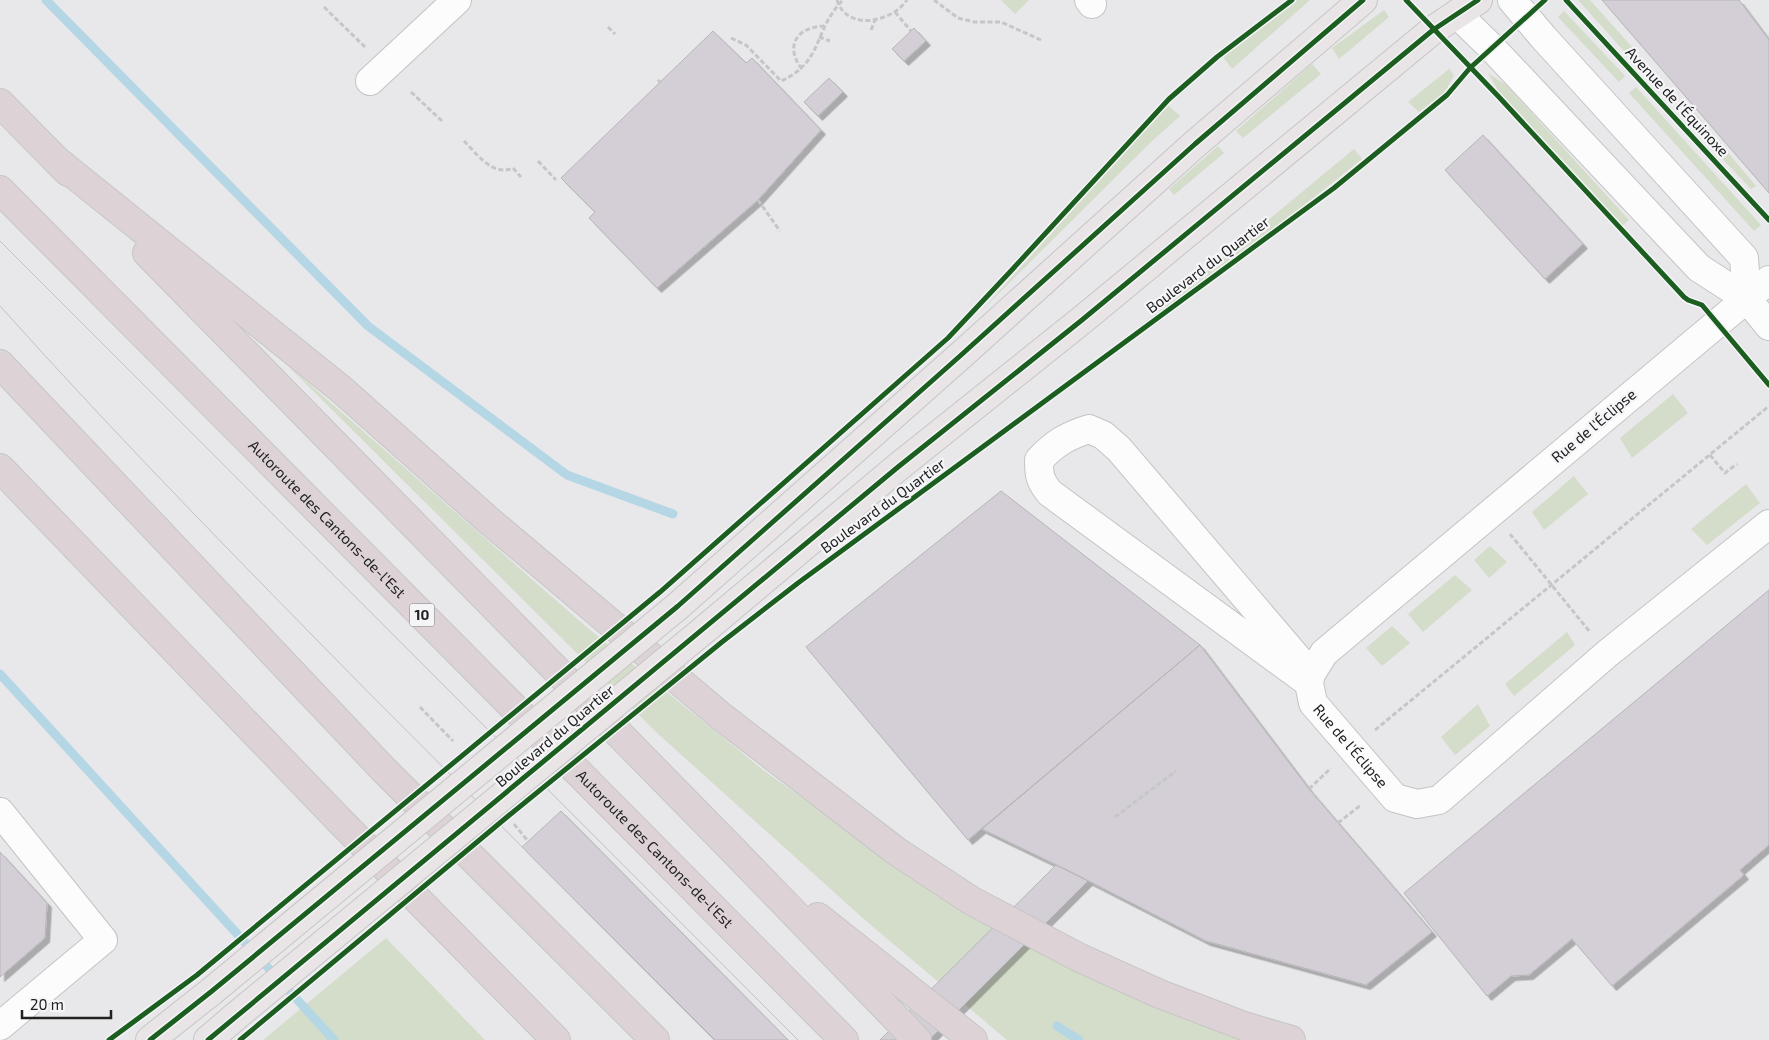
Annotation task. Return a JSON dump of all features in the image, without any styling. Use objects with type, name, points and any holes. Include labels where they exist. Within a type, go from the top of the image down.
[{"type":"highway","points":[[0,103],[917,1040]]},
{"type":"highway","points":[[56,160],[342,390],[487,518],[722,717],[896,851],[972,901],[1088,962],[1160,994],[1244,1026],[1291,1040]]},
{"type":"highway","name":"Autoroute des Cantons-de-l'Est","points":[[0,190],[844,1040]]},
{"type":"highway","points":[[0,364],[384,770],[656,1040]]},
{"type":"highway","points":[[0,468],[340,821],[556,1040]]},
{"type":"highway","points":[[732,849],[973,1040]]},
{"type":"main road","name":"Boulevard du Quartier","points":[[150,1040],[212,991],[678,606],[1195,144],[1363,0]]},
{"type":"main road","name":"Boulevard du Quartier","points":[[208,1040],[898,467],[1082,320],[1433,30],[1459,4]]},
{"type":"street","points":[[370,81],[457,0]]},
{"type":"street","points":[[1512,0],[1550,45],[1744,258],[1747,298]]},
{"type":"street","points":[[1459,4],[1492,48],[1699,268],[1747,298],[1769,326]]},
{"type":"street","name":"Rue de l'Éclipse","points":[[1769,280],[1324,653],[1310,678],[1313,703],[1395,798],[1417,804],[1439,800],[1608,653],[1769,524]]},
{"type":"street","points":[[1089,429],[1103,435],[1119,449],[1310,678],[1050,493],[1041,483],[1039,460],[1051,448],[1071,434],[1089,429]]},
{"type":"street","points":[[0,812],[103,940],[0,1026]]},
{"type":"path","points":[[730,38],[746,45],[782,82],[794,76],[815,53],[824,26],[838,2],[843,0]]},
{"type":"path","points":[[838,2],[848,15],[859,19],[875,20],[885,18],[895,12],[907,0]]},
{"type":"path","points":[[934,0],[958,18],[974,22],[1001,22],[1041,40]]},
{"type":"path","points":[[324,7],[367,49]]},
{"type":"path","points":[[895,12],[911,31]]},
{"type":"path","points":[[872,30],[875,20]]},
{"type":"path","points":[[802,68],[795,58],[795,42],[802,32],[814,26],[824,26]]},
{"type":"path","points":[[608,27],[615,34]]},
{"type":"path","points":[[820,37],[830,41]]},
{"type":"path","points":[[411,92],[442,121]]},
{"type":"path","points":[[464,141],[492,167],[507,171],[513,168],[521,177]]},
{"type":"path","points":[[538,161],[556,180]]},
{"type":"path","points":[[758,200],[780,231]]},
{"type":"path","points":[[1368,737],[1769,406]]},
{"type":"path","points":[[1710,455],[1725,474],[1737,464]]},
{"type":"path","points":[[1506,529],[1595,637]]},
{"type":"path","points":[[420,707],[453,741]]},
{"type":"path","points":[[1309,789],[1330,769]]},
{"type":"path","points":[[1115,817],[1176,771]]},
{"type":"path","points":[[1338,823],[1360,804]]},
{"type":"path","points":[[510,821],[528,841]]},
{"type":"green space","points":[[1001,0],[1029,0],[1015,14]]},
{"type":"green space","points":[[1297,0],[1310,0],[1232,69],[1223,57]]},
{"type":"green space","points":[[1578,0],[1590,0],[1657,75],[1651,81]]},
{"type":"green space","points":[[1384,10],[1389,17],[1339,59],[1332,48]]},
{"type":"green space","points":[[1564,11],[1625,76],[1619,82],[1558,17]]},
{"type":"green space","points":[[1312,64],[1321,74],[1243,138],[1236,131]]},
{"type":"green space","points":[[1449,69],[1454,75],[1445,92],[1419,112],[1408,102]]},
{"type":"green space","points":[[1488,73],[1506,85],[1629,220],[1622,226],[1499,92]]},
{"type":"green space","points":[[1636,87],[1761,225],[1754,231],[1629,93]]},
{"type":"green space","points":[[1168,105],[1180,116],[1152,141],[980,312]]},
{"type":"green space","points":[[1695,113],[1756,186],[1751,189],[1686,120]]},
{"type":"green space","points":[[1218,146],[1224,153],[1174,195],[1169,189]]},
{"type":"green space","points":[[1354,149],[1362,159],[1292,215],[1128,336]]},
{"type":"green space","points":[[282,360],[584,625],[763,770],[913,877],[1258,1040],[1007,1040],[865,920],[656,732]]},
{"type":"green space","points":[[1673,394],[1688,413],[1632,458],[1620,438]]},
{"type":"green space","points":[[1574,476],[1588,494],[1544,530],[1532,512]]},
{"type":"green space","points":[[1746,484],[1760,503],[1707,545],[1691,529]]},
{"type":"green space","points":[[1490,546],[1507,562],[1489,578],[1474,560]]},
{"type":"green space","points":[[1455,575],[1472,590],[1423,632],[1408,614]]},
{"type":"green space","points":[[1392,626],[1410,643],[1382,666],[1366,648]]},
{"type":"green space","points":[[1567,632],[1575,645],[1514,696],[1505,684]]},
{"type":"green space","points":[[1478,704],[1490,726],[1455,755],[1441,737]]},
{"type":"green space","points":[[386,938],[485,1040],[263,1040]]},
{"type":"building","points":[[1602,0],[1739,0],[1769,40],[1769,193]]},
{"type":"building","points":[[914,28],[926,41],[904,61],[892,49]]},
{"type":"building","points":[[713,31],[746,63],[752,58],[821,130],[758,200],[657,288],[589,218],[595,212],[561,178]]},
{"type":"building","points":[[829,78],[843,92],[818,116],[804,102]]},
{"type":"building","points":[[1483,135],[1583,244],[1545,279],[1445,170]]},
{"type":"building","points":[[1001,491],[1200,645],[968,840],[806,647]]},
{"type":"building","points":[[1769,590],[1769,845],[1740,870],[1744,875],[1612,986],[1572,939],[1529,975],[1511,976],[1487,996],[1404,893]]},
{"type":"building","points":[[1200,645],[1309,789],[1432,932],[1366,985],[1206,941],[982,829]]},
{"type":"building","points":[[561,811],[788,1040],[715,1040],[522,847]]},
{"type":"building","points":[[0,852],[47,903],[45,938],[0,977]]},
{"type":"building","points":[[1056,865],[1088,881],[929,1040],[880,1040]]},
{"type":"waterway","points":[[46,0],[368,326],[567,475],[673,514]]},
{"type":"waterway","points":[[0,674],[334,1040]]},
{"type":"waterway","points":[[1057,1026],[1079,1040]]},
{"type":"tram line","points":[[0,241],[798,1040]]},
{"type":"tram line","points":[[0,306],[91,406],[231,552],[714,1040]]},
{"type":"cycle path","points":[[109,1040],[197,975],[660,592],[948,338],[1169,99],[1217,57],[1292,0]]},
{"type":"cycle path","points":[[150,1040],[212,991],[678,606],[1195,144],[1363,0]]},
{"type":"cycle path","points":[[1406,0],[1498,96],[1684,297],[1702,305],[1769,385]]},
{"type":"cycle path","points":[[208,1040],[898,467],[1082,320],[1433,30],[1478,0]]},
{"type":"cycle path","points":[[240,1040],[507,817],[722,642],[798,583],[1334,188],[1447,95],[1470,68],[1545,0]]},
{"type":"cycle path","name":"Avenue de l'Équinoxe","points":[[1566,0],[1769,220]]}]
